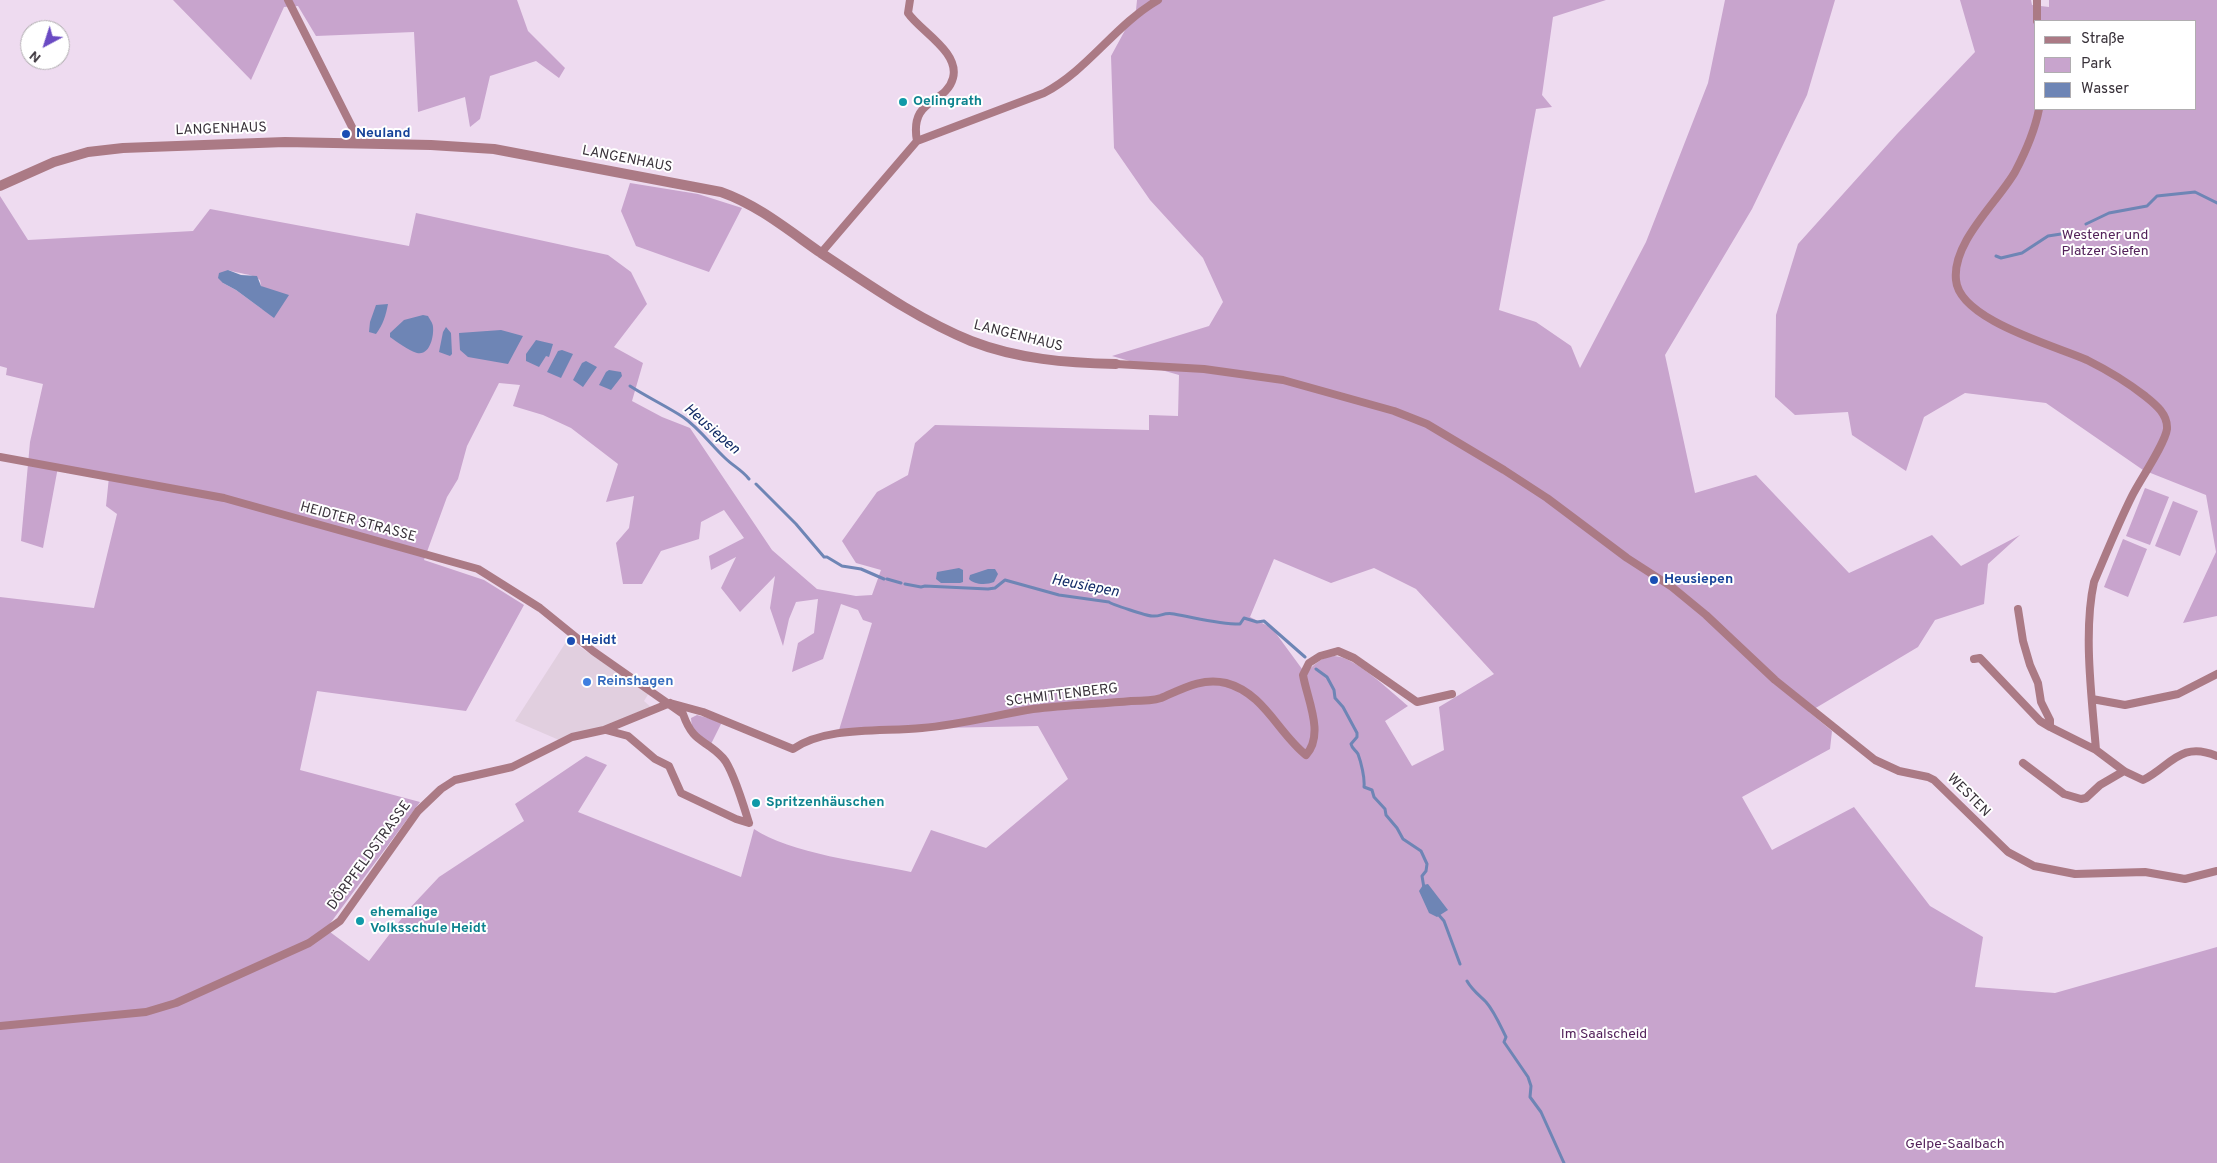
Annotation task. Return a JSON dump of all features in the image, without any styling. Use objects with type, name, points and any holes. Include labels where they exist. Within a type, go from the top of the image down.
[{"type":"street","points":[[288,0],[353,129],[354,144]]},
{"type":"street","points":[[910,0],[908,13],[945,52],[953,71],[950,84],[921,112],[917,119],[915,130],[917,141]]},
{"type":"street","points":[[821,253],[917,141],[1044,93],[1063,83],[1126,23],[1158,0]]},
{"type":"street","points":[[2037,0],[2037,20]]},
{"type":"street","points":[[2039,110],[2036,122],[2015,172],[1975,228],[1961,252],[1956,270],[1956,285],[1968,301],[2005,327],[2021,336],[2088,361],[2127,383],[2156,405],[2165,419],[2166,432],[2162,444],[2141,479],[2092,588],[2090,617],[2092,699],[2096,750]]},
{"type":"street","name":"LANGENHAUS","points":[[3,184],[54,162],[88,152],[123,148],[259,142],[431,145],[494,149],[721,192],[750,204],[883,293],[972,341],[1038,359],[1067,363],[1204,369]]},
{"type":"street","name":"WESTEN","points":[[1204,369],[1283,380],[1414,418],[1448,435],[1540,493],[1684,596],[1775,680],[1875,760],[1890,768],[1928,777],[1938,784],[1996,842],[2019,859],[2048,870],[2075,874],[2145,872],[2185,879],[2217,871]]},
{"type":"street","name":"HEIDTER STRASSE","points":[[0,457],[224,498],[478,569],[540,608],[593,651],[670,703]]},
{"type":"street","points":[[2018,610],[2023,641],[2038,683],[2042,702],[2050,720],[2050,727]]},
{"type":"street","name":"SCHMITTENBERG","points":[[670,703],[703,712],[793,749],[817,737],[922,728],[983,720],[1033,709],[1154,700],[1187,686],[1217,682],[1239,688],[1254,697],[1295,746],[1306,755],[1313,746],[1314,737],[1312,714],[1303,675],[1309,663],[1320,656],[1338,651],[1354,658],[1417,702],[1452,694]]},
{"type":"street","points":[[1974,659],[1980,658],[2040,721],[2096,750],[2124,771],[2142,780],[2175,756],[2184,753],[2209,752],[2217,756]]},
{"type":"street","points":[[2092,699],[2125,705],[2178,694],[2217,674]]},
{"type":"street","points":[[604,730],[628,736],[655,759],[669,766],[681,793],[736,819],[750,822],[726,762],[714,750],[698,741],[688,729],[682,714],[670,703]]},
{"type":"street","name":"DÖRPFELDSTRASSE","points":[[0,1026],[146,1012],[184,999],[309,943],[340,921],[418,811],[441,789],[456,780],[512,767],[572,737],[604,730],[670,703]]},
{"type":"street","points":[[2022,763],[2064,794],[2081,799],[2086,798],[2100,785],[2124,771]]},
{"type":"shaded area","points":[[568,639],[649,693],[644,701],[653,709],[559,740],[515,721]]},
{"type":"green space","points":[[173,0],[517,0],[528,31],[565,68],[559,78],[536,61],[490,76],[480,119],[470,127],[465,97],[418,112],[414,32],[316,36],[298,6],[284,7],[251,80]]},
{"type":"green space","points":[[1137,0],[1606,0],[1553,17],[1542,95],[1552,107],[1536,109],[1499,310],[1536,322],[1571,346],[1580,368],[1646,242],[1708,83],[1725,0],[1835,0],[1807,95],[1752,209],[1665,355],[1695,493],[1756,475],[1849,573],[1932,535],[1961,566],[2020,535],[1988,564],[1984,604],[1935,620],[1918,647],[1809,712],[1832,731],[1830,749],[1742,797],[1772,850],[1854,807],[1930,906],[1983,937],[1975,987],[2055,993],[2217,947],[2217,1163],[0,1163],[0,597],[94,608],[117,514],[106,506],[109,477],[58,467],[43,548],[21,541],[30,442],[43,384],[6,375],[7,368],[0,366],[0,196],[28,240],[193,231],[210,209],[409,246],[416,213],[608,255],[631,272],[647,304],[614,347],[643,363],[632,401],[662,417],[690,428],[772,550],[817,589],[856,596],[872,595],[881,570],[856,563],[842,541],[877,492],[908,475],[915,443],[935,425],[1149,430],[1149,415],[1178,416],[1179,375],[1112,356],[1209,326],[1223,302],[1203,258],[1150,200],[1114,148],[1111,56],[1136,10]],"holes":[[[228,270],[260,280],[261,286],[280,307],[277,311],[262,309],[223,283]],[[499,383],[520,385],[513,406],[543,415],[571,428],[618,464],[606,502],[634,496],[629,528],[616,543],[623,584],[642,584],[661,551],[699,539],[701,522],[724,510],[744,538],[709,556],[711,570],[736,557],[721,588],[740,612],[775,576],[770,608],[783,646],[789,619],[796,602],[818,599],[814,633],[798,643],[792,672],[823,659],[841,604],[858,610],[863,620],[872,623],[839,730],[1038,726],[1068,779],[986,848],[931,830],[911,872],[808,851],[787,845],[754,829],[741,877],[578,812],[607,765],[586,756],[515,804],[524,821],[439,877],[408,910],[369,961],[326,929],[420,802],[300,770],[317,691],[466,711],[524,605],[484,580],[424,560],[447,497],[458,479],[467,446]],[[1274,559],[1331,583],[1374,568],[1416,589],[1494,674],[1439,707],[1444,750],[1412,766],[1385,721],[1408,706],[1362,668],[1343,658],[1330,656],[1318,662],[1305,673],[1272,628],[1250,617]]]},
{"type":"green space","name":"Westener und Platzer Siefen","points":[[1960,0],[2031,0],[2032,5],[2049,7],[2049,0],[2217,0],[2217,616],[2183,623],[2216,552],[2206,495],[2143,470],[2046,403],[1965,393],[1924,417],[1906,471],[1852,435],[1848,412],[1795,415],[1775,397],[1776,315],[1798,244],[1897,134],[1975,52]]},
{"type":"green space","points":[[630,183],[698,194],[742,208],[709,272],[636,246],[621,211]]},
{"type":"green space","points":[[2145,488],[2169,497],[2150,545],[2126,536]]},
{"type":"green space","points":[[2173,501],[2198,511],[2180,556],[2155,546]]},
{"type":"green space","points":[[2123,539],[2147,549],[2128,597],[2104,587]]},
{"type":"green space","points":[[697,715],[722,722],[711,744],[692,729],[691,718]]},
{"type":"water","points":[[228,270],[241,275],[257,276],[261,286],[289,295],[274,318],[218,278],[219,273]]},
{"type":"water","points":[[388,304],[384,320],[376,334],[369,332],[370,322],[376,305]]},
{"type":"water","points":[[423,315],[428,316],[433,327],[432,340],[425,351],[421,353],[414,352],[390,337],[390,333],[404,320]]},
{"type":"water","points":[[446,327],[451,333],[452,354],[450,356],[439,352],[443,332]]},
{"type":"water","points":[[501,330],[523,336],[508,364],[468,357],[460,350],[459,333]]},
{"type":"water","points":[[536,340],[553,344],[549,357],[546,356],[539,367],[526,361],[526,354]]},
{"type":"water","points":[[562,350],[573,354],[561,378],[547,372],[558,351]]},
{"type":"water","points":[[586,361],[597,367],[583,387],[573,380],[582,363]]},
{"type":"water","points":[[609,370],[621,372],[622,376],[611,390],[599,385]]},
{"type":"water","points":[[959,568],[963,570],[963,582],[941,583],[936,579],[937,572]]},
{"type":"water","points":[[988,569],[995,569],[998,574],[994,582],[981,584],[969,579],[970,575]]},
{"type":"water","points":[[1428,884],[1448,910],[1437,917],[1429,913],[1419,891],[1423,885]]},
{"type":"waterway","points":[[2086,224],[2109,213],[2147,206],[2157,196],[2195,192],[2217,203]]},
{"type":"waterway","points":[[1996,256],[2001,258],[2022,253],[2048,236],[2074,232]]},
{"type":"waterway","name":"Heusiepen","points":[[630,386],[689,421],[725,458],[749,479]]},
{"type":"waterway","name":"Heusiepen","points":[[756,484],[796,524],[824,557],[842,566],[861,569],[884,579]]},
{"type":"waterway","name":"Heusiepen","points":[[887,579],[901,583]]},
{"type":"waterway","name":"Heusiepen","points":[[905,584],[921,587],[988,589],[995,588],[1005,580],[1059,595],[1109,602],[1152,616],[1170,614],[1232,624],[1240,624],[1244,618],[1257,622],[1264,621],[1305,657]]},
{"type":"waterway","name":"Heusiepen","points":[[1316,669],[1327,677],[1334,690],[1335,698],[1343,707],[1357,733],[1357,737],[1351,744],[1359,757],[1364,787],[1372,790],[1374,797],[1385,809],[1386,815],[1403,839],[1421,851],[1427,864],[1426,871],[1422,876],[1424,888]]},
{"type":"waterway","name":"Heusiepen","points":[[1438,914],[1444,921],[1460,964]]},
{"type":"waterway","name":"Heusiepen","points":[[1467,981],[1473,990],[1486,1002],[1497,1018],[1506,1037],[1504,1042],[1528,1077],[1531,1086],[1530,1097],[1541,1112],[1564,1163]]},
{"type":"place","name":"Oelingrath","points":[[903,102]]},
{"type":"place","name":"Neuland","points":[[346,134]]},
{"type":"place","name":"Heusiepen","points":[[1654,580]]},
{"type":"place","name":"Heidt","points":[[571,641]]},
{"type":"place","name":"Reinshagen","points":[[587,682]]},
{"type":"place","name":"Spritzenhäuschen","points":[[756,803]]},
{"type":"place","name":"ehemalige Volksschule Heidt","points":[[360,921]]},
{"type":"park label","name":"Im Saalscheid","points":[[1604,1035]]},
{"type":"park label","name":"Gelpe-Saalbach","points":[[1955,1145]]}]
